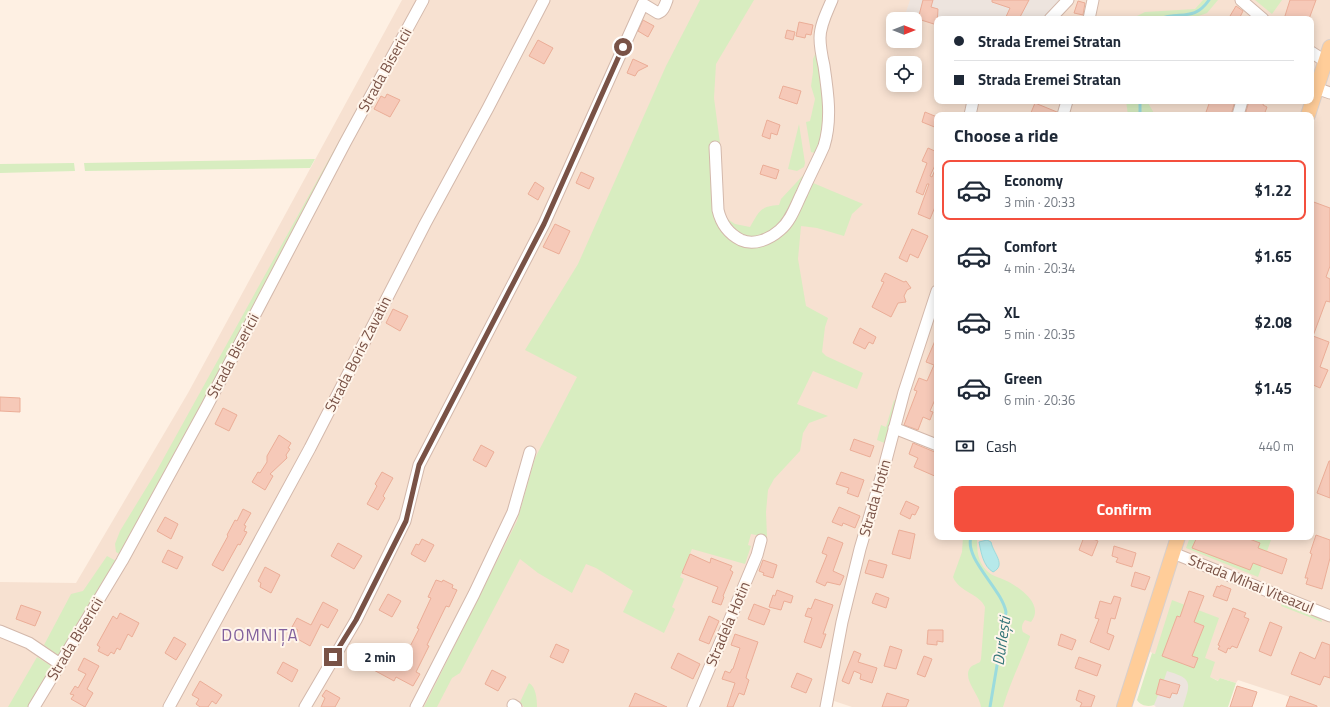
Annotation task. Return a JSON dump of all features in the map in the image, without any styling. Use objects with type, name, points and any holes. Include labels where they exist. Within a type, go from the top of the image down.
[{"type":"main road","points":[[1314,95],[1330,47]]},
{"type":"main road","points":[[1124,707],[1177,540]]},
{"type":"street","name":"Strada Bisericii","points":[[34,707],[122,561],[204,413],[345,143],[423,0]]},
{"type":"street","name":"Strada Boris Zavatin","points":[[169,707],[310,448],[425,224],[488,108],[544,0]]},
{"type":"street","points":[[305,707],[356,620],[406,521],[419,465],[544,224],[639,2],[658,13],[664,9],[667,0]]},
{"type":"street","points":[[715,147],[718,210],[720,218],[734,236],[748,243],[760,241],[770,237],[781,229],[792,214],[828,135],[829,124],[827,94],[820,39],[821,27],[832,0]]},
{"type":"street","points":[[1053,16],[1068,0]]},
{"type":"street","points":[[1090,16],[1093,0]]},
{"type":"street","points":[[1242,0],[1260,16]]},
{"type":"street","points":[[1314,54],[1325,61]]},
{"type":"street","points":[[1316,88],[1330,93]]},
{"type":"street","name":"Strada Hotin","points":[[826,707],[845,608],[860,549],[916,351],[934,300]]},
{"type":"street","points":[[894,428],[934,444]]},
{"type":"street","points":[[416,707],[474,594],[512,512],[530,452]]},
{"type":"street","name":"Stradela Hotin","points":[[693,707],[757,555],[761,540]]},
{"type":"street","name":"Strada Mihai Viteazul","points":[[1173,553],[1330,614]]},
{"type":"street","points":[[0,630],[28,644],[60,664]]},
{"type":"shaded area","points":[[402,0],[1330,0],[1330,707],[1320,707],[1238,680],[1236,683],[1220,678],[1219,681],[1150,652],[1131,707],[852,707],[834,701],[833,707],[0,707],[0,582],[76,583],[188,393]]},
{"type":"shaded area","points":[[910,0],[1061,0],[1048,16],[934,16],[934,24],[922,20],[922,12],[906,12]]},
{"type":"shaded area","points":[[1156,655],[1203,674],[1191,707],[1156,707],[1153,704]]},
{"type":"green space","points":[[421,0],[121,555],[116,552],[115,544],[120,531],[156,472],[396,38]]},
{"type":"green space","points":[[700,0],[754,0],[716,64],[714,98],[721,151],[723,216],[735,224],[750,227],[764,208],[779,205],[781,199],[808,170],[806,180],[863,204],[852,214],[844,236],[817,228],[801,226],[798,259],[806,306],[828,318],[825,327],[822,352],[826,356],[863,373],[857,389],[813,371],[797,404],[828,416],[809,423],[803,433],[800,451],[774,479],[768,490],[766,512],[767,537],[751,534],[748,545],[751,546],[745,564],[692,549],[680,577],[684,579],[672,607],[675,609],[664,633],[623,612],[633,591],[596,568],[586,564],[572,593],[538,573],[520,559],[460,673],[452,678],[437,707],[424,707],[517,521],[535,458],[577,377],[525,350],[578,264],[666,66]]},
{"type":"green space","points":[[1203,0],[1218,0],[1207,13],[1199,16],[1137,16],[1145,12],[1195,9]]},
{"type":"green space","points":[[1255,0],[1282,0],[1272,14]]},
{"type":"green space","points":[[816,52],[823,79],[826,136],[815,153],[811,152],[806,122],[810,121],[815,99],[811,86],[813,59]]},
{"type":"green space","points":[[1126,104],[1149,104],[1153,112],[1128,112]]},
{"type":"green space","points":[[799,124],[805,163],[804,167],[797,171],[788,169]]},
{"type":"green space","points":[[315,159],[310,168],[85,171],[84,163]]},
{"type":"green space","points":[[74,163],[75,171],[0,173],[0,164]]},
{"type":"green space","points":[[894,400],[898,402],[887,444],[877,440],[881,425],[886,427]]},
{"type":"green space","points":[[963,540],[977,540],[978,555],[981,563],[987,571],[1020,589],[1030,599],[1035,610],[1031,622],[1025,620],[1023,624],[1023,632],[1030,637],[1003,707],[981,707],[968,677],[970,668],[980,662],[981,659],[985,607],[979,599],[960,586],[953,577],[962,552]]},
{"type":"green space","points":[[1189,540],[1271,540],[1258,577],[1186,548]]},
{"type":"green space","points":[[107,556],[118,562],[60,657],[44,645],[71,594],[83,591]]},
{"type":"green space","points":[[1172,600],[1219,618],[1205,658],[1215,662],[1210,677],[1218,681],[1220,678],[1236,683],[1228,707],[1183,707],[1188,683],[1182,677],[1167,671],[1156,694],[1158,695],[1154,705],[1145,706],[1140,704],[1137,700],[1152,653],[1155,654]]},
{"type":"green space","points":[[1287,602],[1320,615],[1322,622],[1281,606],[1282,603]]},
{"type":"green space","points":[[37,657],[53,667],[28,707],[8,707]]},
{"type":"green space","points":[[529,683],[535,690],[537,707],[524,707],[520,702]]},
{"type":"water","points":[[987,540],[991,542],[999,562],[999,566],[993,572],[985,563],[979,542]]},
{"type":"building","points":[[923,0],[933,0],[931,7],[938,9],[938,16],[934,16],[934,24],[922,20],[922,12],[920,12]]},
{"type":"building","points":[[992,0],[1029,0],[1021,16],[1006,16],[1010,8],[992,2]]},
{"type":"building","points":[[1290,0],[1316,0],[1310,16],[1285,16]]},
{"type":"building","points":[[1078,1],[1085,3],[1083,15],[1074,13]]},
{"type":"building","points":[[1236,6],[1243,11],[1240,16],[1230,16]]},
{"type":"building","points":[[643,20],[654,26],[648,37],[638,31]]},
{"type":"building","points":[[799,22],[813,25],[811,35],[806,34],[805,38],[796,36]]},
{"type":"building","points":[[787,30],[795,32],[793,40],[785,38]]},
{"type":"building","points":[[538,40],[553,48],[544,64],[529,56]]},
{"type":"building","points":[[633,59],[648,66],[638,71],[635,76],[627,73]]},
{"type":"building","points":[[783,86],[801,91],[797,104],[779,98]]},
{"type":"building","points":[[387,94],[400,100],[390,117],[374,109],[381,96],[385,98]]},
{"type":"building","points":[[1035,104],[1037,104],[1057,112],[1031,112]]},
{"type":"building","points":[[1209,104],[1234,104],[1232,112],[1206,112]]},
{"type":"building","points":[[1248,104],[1263,104],[1267,107],[1265,112],[1246,112]]},
{"type":"building","points":[[925,112],[934,116],[934,127],[922,122]]},
{"type":"building","points":[[767,120],[780,125],[777,135],[771,133],[770,139],[762,136]]},
{"type":"building","points":[[928,148],[934,151],[934,167],[930,176],[932,177],[934,172],[934,209],[930,219],[918,214],[929,184],[927,184],[923,195],[916,192],[927,163],[922,161]]},
{"type":"building","points":[[763,165],[779,170],[776,179],[760,174]]},
{"type":"building","points":[[581,172],[594,178],[589,189],[576,183]]},
{"type":"building","points":[[535,182],[544,188],[538,200],[528,194]]},
{"type":"building","points":[[1314,202],[1330,208],[1330,266],[1326,277],[1330,279],[1330,302],[1326,301],[1314,333]]},
{"type":"building","points":[[555,224],[570,231],[559,254],[543,247]]},
{"type":"building","points":[[912,229],[928,236],[918,258],[910,254],[907,262],[899,258]]},
{"type":"building","points":[[885,273],[904,282],[906,281],[911,288],[907,290],[904,296],[906,302],[898,303],[891,317],[872,307],[884,282],[881,281]]},
{"type":"building","points":[[393,309],[408,316],[400,331],[386,323]]},
{"type":"building","points":[[860,328],[876,337],[873,344],[869,342],[865,349],[853,343]]},
{"type":"building","points":[[1314,336],[1329,342],[1320,367],[1328,370],[1320,388],[1314,385]]},
{"type":"building","points":[[934,343],[934,365],[926,362]]},
{"type":"building","points":[[934,365],[934,402],[930,411],[933,412],[930,420],[923,417],[918,430],[904,425],[917,391],[914,390],[919,378],[927,381]]},
{"type":"building","points":[[0,397],[20,398],[20,412],[0,411]]},
{"type":"building","points":[[223,408],[237,415],[229,431],[215,424]]},
{"type":"building","points":[[279,435],[291,443],[288,448],[290,449],[286,455],[287,458],[270,474],[273,476],[265,490],[252,482],[267,462],[267,456]]},
{"type":"building","points":[[854,439],[874,446],[870,457],[850,450]]},
{"type":"building","points":[[913,443],[934,452],[934,476],[914,467],[918,458],[909,454]]},
{"type":"building","points":[[481,445],[494,452],[486,467],[473,460]]},
{"type":"building","points":[[1330,461],[1330,498],[1317,493]]},
{"type":"building","points":[[382,472],[393,478],[383,496],[385,498],[378,510],[367,504],[377,486],[375,484]]},
{"type":"building","points":[[841,472],[864,480],[858,497],[847,493],[849,488],[836,484]]},
{"type":"building","points":[[906,501],[919,507],[915,515],[912,514],[910,519],[900,514]]},
{"type":"building","points":[[839,507],[860,516],[855,528],[843,523],[842,526],[832,522]]},
{"type":"building","points":[[243,509],[251,513],[244,525],[246,526],[244,531],[247,532],[240,545],[238,544],[223,571],[212,565],[235,520],[237,521]]},
{"type":"building","points":[[165,517],[178,524],[171,539],[157,531]]},
{"type":"building","points":[[899,530],[915,534],[910,559],[892,554]]},
{"type":"building","points":[[1316,535],[1330,540],[1330,558],[1322,589],[1306,584],[1308,578],[1305,578],[1312,554],[1310,553]]},
{"type":"building","points":[[828,537],[843,543],[833,571],[844,576],[840,585],[827,582],[825,586],[816,582],[827,555],[822,553]]},
{"type":"building","points":[[422,539],[434,545],[425,562],[411,554],[416,544],[419,545]]},
{"type":"building","points":[[1083,540],[1098,541],[1092,556],[1079,550]]},
{"type":"building","points":[[1196,540],[1252,540],[1260,543],[1258,548],[1287,559],[1282,574],[1253,563],[1250,570],[1192,548]]},
{"type":"building","points":[[338,543],[362,556],[354,569],[331,556]]},
{"type":"building","points":[[1114,546],[1136,553],[1132,567],[1116,562],[1118,558],[1112,556]]},
{"type":"building","points":[[168,550],[183,557],[177,569],[162,562]]},
{"type":"building","points":[[690,554],[710,563],[711,558],[732,566],[730,570],[733,572],[721,605],[712,602],[718,587],[682,573]]},
{"type":"building","points":[[763,560],[777,565],[773,578],[763,575],[764,573],[759,571]]},
{"type":"building","points":[[869,560],[887,565],[883,578],[865,573]]},
{"type":"building","points":[[265,567],[280,575],[271,593],[260,587],[261,583],[258,581]]},
{"type":"building","points":[[1135,572],[1150,577],[1145,590],[1131,586]]},
{"type":"building","points":[[436,580],[442,582],[443,580],[453,585],[452,588],[457,590],[449,607],[446,606],[427,645],[429,646],[416,672],[420,674],[413,686],[396,677],[394,681],[353,660],[360,648],[386,663],[388,660],[400,666],[419,629],[417,628],[431,598],[428,597]]},
{"type":"building","points":[[1221,585],[1231,589],[1227,601],[1213,596],[1217,586],[1220,587]]},
{"type":"building","points":[[777,590],[793,596],[791,603],[784,601],[781,610],[769,607],[773,595],[775,596]]},
{"type":"building","points":[[1189,591],[1204,596],[1194,622],[1204,626],[1192,656],[1198,658],[1194,668],[1162,656],[1177,616],[1180,617]]},
{"type":"building","points":[[876,593],[889,598],[886,608],[872,603]]},
{"type":"building","points":[[388,594],[401,601],[392,617],[379,610]]},
{"type":"building","points":[[1114,596],[1121,598],[1115,619],[1111,618],[1107,633],[1114,636],[1109,650],[1090,642],[1099,619],[1095,618],[1100,601],[1111,604]]},
{"type":"building","points":[[815,599],[833,605],[823,634],[826,634],[821,648],[804,642],[812,618],[805,616],[808,608],[811,609]]},
{"type":"building","points":[[323,602],[338,610],[328,628],[321,624],[310,646],[294,637],[298,630],[292,627],[297,618],[311,625]]},
{"type":"building","points":[[754,604],[770,610],[764,625],[748,619]]},
{"type":"building","points":[[21,605],[41,612],[35,626],[16,619]]},
{"type":"building","points":[[1233,608],[1246,613],[1244,617],[1249,619],[1237,648],[1232,646],[1230,649],[1228,648],[1226,653],[1218,649],[1220,646],[1218,645]]},
{"type":"building","points":[[120,613],[139,623],[132,637],[128,634],[120,650],[117,648],[114,654],[111,652],[108,656],[98,651],[100,647],[97,645],[113,616],[117,619]]},
{"type":"building","points":[[709,616],[719,621],[709,644],[699,640]]},
{"type":"building","points":[[1270,622],[1282,627],[1271,656],[1259,651]]},
{"type":"building","points":[[928,630],[943,630],[943,642],[937,641],[937,645],[927,644]]},
{"type":"building","points":[[735,634],[758,642],[747,674],[746,678],[749,680],[744,695],[739,693],[733,707],[727,707],[735,683],[722,679],[725,671],[730,673],[733,669],[740,648],[731,645]]},
{"type":"building","points":[[1061,634],[1076,640],[1072,650],[1058,645]]},
{"type":"building","points":[[174,637],[186,644],[176,660],[165,653]]},
{"type":"building","points":[[1322,642],[1330,645],[1330,678],[1324,676],[1320,685],[1291,674],[1300,652],[1315,659]]},
{"type":"building","points":[[556,644],[569,650],[563,663],[550,657]]},
{"type":"building","points":[[890,646],[902,650],[896,669],[884,666]]},
{"type":"building","points":[[854,651],[861,654],[858,662],[877,668],[872,683],[860,679],[861,674],[854,671],[849,684],[842,681]]},
{"type":"building","points":[[678,653],[700,664],[693,679],[671,668]]},
{"type":"building","points":[[924,656],[932,659],[925,677],[917,674]]},
{"type":"building","points":[[1079,657],[1101,665],[1097,676],[1075,668]]},
{"type":"building","points":[[84,658],[99,666],[87,689],[93,693],[85,707],[71,699],[74,695],[70,694],[75,686],[78,688],[86,674],[78,670]]},
{"type":"building","points":[[283,662],[298,670],[292,682],[277,673]]},
{"type":"building","points":[[492,670],[506,677],[498,691],[485,684]]},
{"type":"building","points":[[797,673],[812,679],[806,693],[791,687]]},
{"type":"building","points":[[1160,679],[1180,685],[1177,694],[1172,693],[1170,698],[1156,694]]},
{"type":"building","points":[[200,681],[222,695],[216,704],[212,701],[208,707],[200,707],[196,704],[199,699],[192,695]]},
{"type":"building","points":[[1237,686],[1257,692],[1252,707],[1230,707]]},
{"type":"building","points":[[326,690],[340,698],[335,707],[321,707],[325,698],[322,696]]},
{"type":"building","points":[[1079,690],[1095,696],[1091,707],[1080,707],[1082,703],[1076,700]]},
{"type":"building","points":[[635,693],[667,707],[629,707]]},
{"type":"building","points":[[887,693],[909,700],[906,707],[882,707]]},
{"type":"building","points":[[1290,696],[1317,706],[1317,707],[1286,707]]},
{"type":"waterway","name":"Durlești","points":[[1174,16],[1192,14],[1203,7],[1209,0]]},
{"type":"waterway","name":"Durlești","points":[[1140,104],[1140,112]]},
{"type":"waterway","name":"Durlești","points":[[971,540],[970,546],[973,555],[998,594],[1006,612],[990,707]]},
{"type":"district","name":"DOMNIȚA","points":[[260,635]]},
{"type":"route","points":[[333,657],[356,620],[406,521],[411,494],[419,465],[544,224],[574,160],[623,47]]}]
